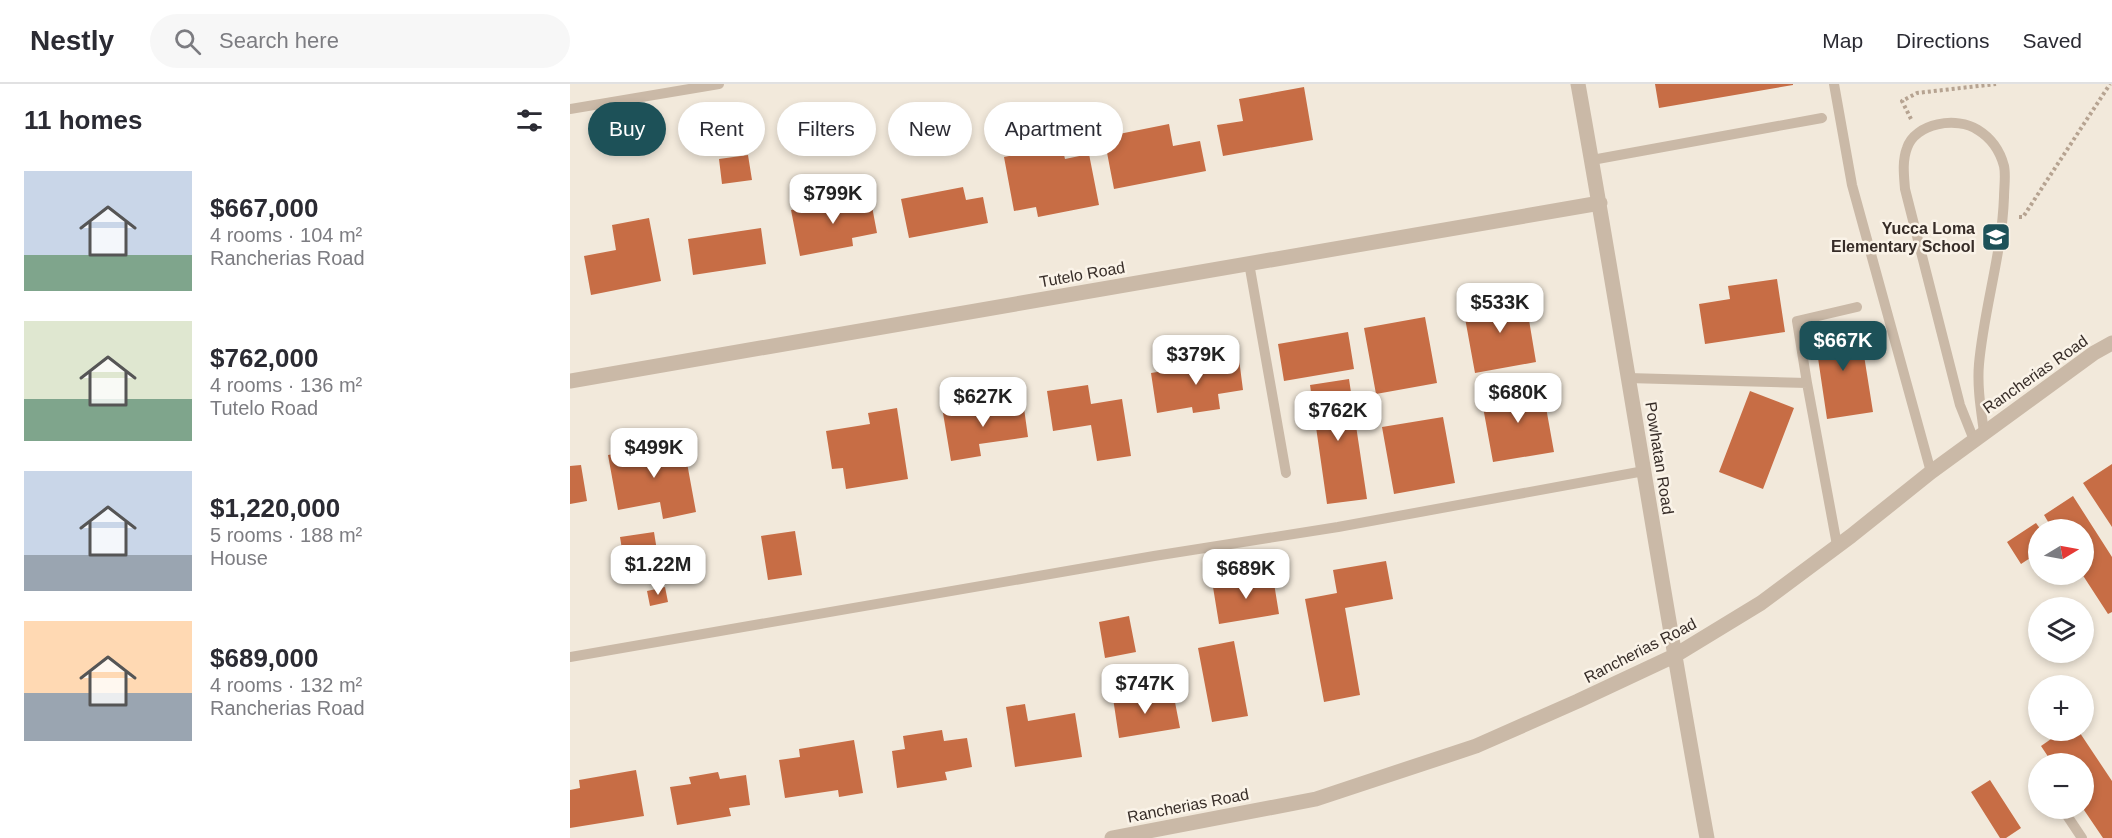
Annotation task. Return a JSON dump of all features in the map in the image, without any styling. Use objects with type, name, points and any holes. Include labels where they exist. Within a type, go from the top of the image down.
[{"type":"street","name":"Powhatan Road","points":[[1578,84],[1600,203],[1674,656],[1707,838]]},
{"type":"street","name":"Tutelo Road","points":[[570,381],[1600,203]]},
{"type":"street","name":"Rancherias Road","points":[[1112,838],[1316,799],[1476,746],[1674,656],[1761,603],[1979,436],[2094,352],[2112,343]]},
{"type":"lane","points":[[570,109],[719,84]]},
{"type":"lane","points":[[1834,84],[1852,185],[1931,472]]},
{"type":"lane","points":[[1592,160],[1822,118]]},
{"type":"lane","points":[[1938,124],[1960,124],[1977,129],[1995,145],[2004,167],[2003,220],[1979,364],[1979,436],[1960,405],[1905,189],[1904,170],[1907,147],[1919,133],[1938,124]]},
{"type":"lane","points":[[1249,264],[1286,473]]},
{"type":"lane","points":[[1837,545],[1797,321],[1857,307]]},
{"type":"lane","points":[[1628,378],[1807,382]]},
{"type":"lane","points":[[570,657],[1154,556],[1338,527],[1644,471]]},
{"type":"lane","points":[[2069,819],[2082,838]]},
{"type":"path","points":[[1919,133],[1902,101],[1917,93],[1996,84]]},
{"type":"path","points":[[2003,220],[2023,217],[2110,84]]},
{"type":"building","points":[[1655,84],[1793,84],[1793,85],[1659,108]]},
{"type":"building","points":[[1304,87],[1313,140],[1223,156],[1217,125],[1243,121],[1239,99]]},
{"type":"building","points":[[1169,124],[1173,146],[1200,141],[1206,171],[1114,189],[1108,156],[1123,156],[1123,133]]},
{"type":"building","points":[[748,156],[752,180],[722,184],[719,159]]},
{"type":"building","points":[[1064,156],[1065,159],[1089,156],[1099,205],[1038,217],[1036,207],[1014,211],[1004,157]]},
{"type":"building","points":[[963,187],[966,200],[983,197],[988,223],[909,238],[901,199]]},
{"type":"building","points":[[870,196],[877,233],[852,238],[853,246],[800,256],[791,210]]},
{"type":"building","points":[[649,218],[661,281],[591,295],[584,256],[616,250],[612,225]]},
{"type":"building","points":[[761,228],[766,264],[693,275],[688,239]]},
{"type":"building","points":[[1777,279],[1785,332],[1705,344],[1699,304],[1730,299],[1728,286]]},
{"type":"building","points":[[1525,296],[1536,362],[1475,373],[1463,307]]},
{"type":"building","points":[[1425,317],[1437,383],[1376,394],[1364,328]]},
{"type":"building","points":[[1859,324],[1873,412],[1827,419],[1814,331]]},
{"type":"building","points":[[1348,332],[1354,369],[1284,381],[1278,344]]},
{"type":"building","points":[[1239,359],[1243,390],[1218,394],[1220,409],[1193,413],[1192,407],[1157,413],[1151,373]]},
{"type":"building","points":[[1349,379],[1367,499],[1327,504],[1310,385]]},
{"type":"building","points":[[1088,385],[1091,404],[1122,399],[1131,456],[1097,461],[1091,425],[1053,431],[1047,391]]},
{"type":"building","points":[[1542,385],[1554,452],[1493,462],[1481,396]]},
{"type":"building","points":[[1750,391],[1794,408],[1763,489],[1719,472]]},
{"type":"building","points":[[1023,401],[1028,437],[979,444],[981,456],[951,461],[943,413]]},
{"type":"building","points":[[897,408],[908,479],[846,489],[843,468],[832,469],[826,431],[870,424],[868,413]]},
{"type":"building","points":[[1443,417],[1455,483],[1394,494],[1382,427]]},
{"type":"building","points":[[683,441],[696,512],[663,519],[660,502],[618,510],[608,455]]},
{"type":"building","points":[[2112,464],[2112,527],[2083,483]]},
{"type":"building","points":[[581,465],[587,501],[570,504],[570,466]]},
{"type":"building","points":[[2073,496],[2088,519],[2046,519],[2044,515]]},
{"type":"building","points":[[2028,528],[2028,559],[2021,564],[2007,542]]},
{"type":"building","points":[[2094,529],[2112,557],[2112,612],[2108,614],[2089,585],[2094,585]]},
{"type":"building","points":[[795,531],[802,575],[768,580],[761,536]]},
{"type":"building","points":[[654,532],[661,576],[646,578],[644,565],[625,568],[620,537]]},
{"type":"building","points":[[1386,561],[1393,599],[1345,608],[1360,695],[1324,702],[1305,599],[1337,593],[1333,570]]},
{"type":"building","points":[[1273,577],[1279,614],[1219,624],[1213,587]]},
{"type":"building","points":[[665,587],[668,602],[650,606],[647,591]]},
{"type":"building","points":[[1129,616],[1136,652],[1105,658],[1099,622]]},
{"type":"building","points":[[1234,641],[1248,716],[1212,722],[1198,648]]},
{"type":"building","points":[[1150,692],[1151,700],[1174,697],[1180,728],[1119,738],[1113,698]]},
{"type":"building","points":[[1025,704],[1028,721],[1075,713],[1082,757],[1015,767],[1006,707]]},
{"type":"building","points":[[942,730],[944,741],[967,738],[972,767],[945,772],[947,780],[897,788],[892,751],[905,749],[903,736]]},
{"type":"building","points":[[854,740],[863,793],[839,797],[838,790],[785,798],[779,760],[800,757],[799,749]]},
{"type":"building","points":[[2048,741],[2085,741],[2093,753],[2046,753],[2041,746]]},
{"type":"building","points":[[2094,754],[2112,781],[2112,838],[2103,838],[2090,819],[2094,819]]},
{"type":"building","points":[[636,770],[644,816],[570,828],[570,790],[580,788],[579,780]]},
{"type":"building","points":[[718,772],[720,779],[746,775],[750,805],[729,808],[731,816],[677,825],[670,787],[691,784],[689,777]]},
{"type":"building","points":[[1990,780],[2021,828],[2006,838],[2000,838],[1971,792]]},
{"type":"place","name":"Yucca Loma Elementary School","points":[[1996,237]]}]
